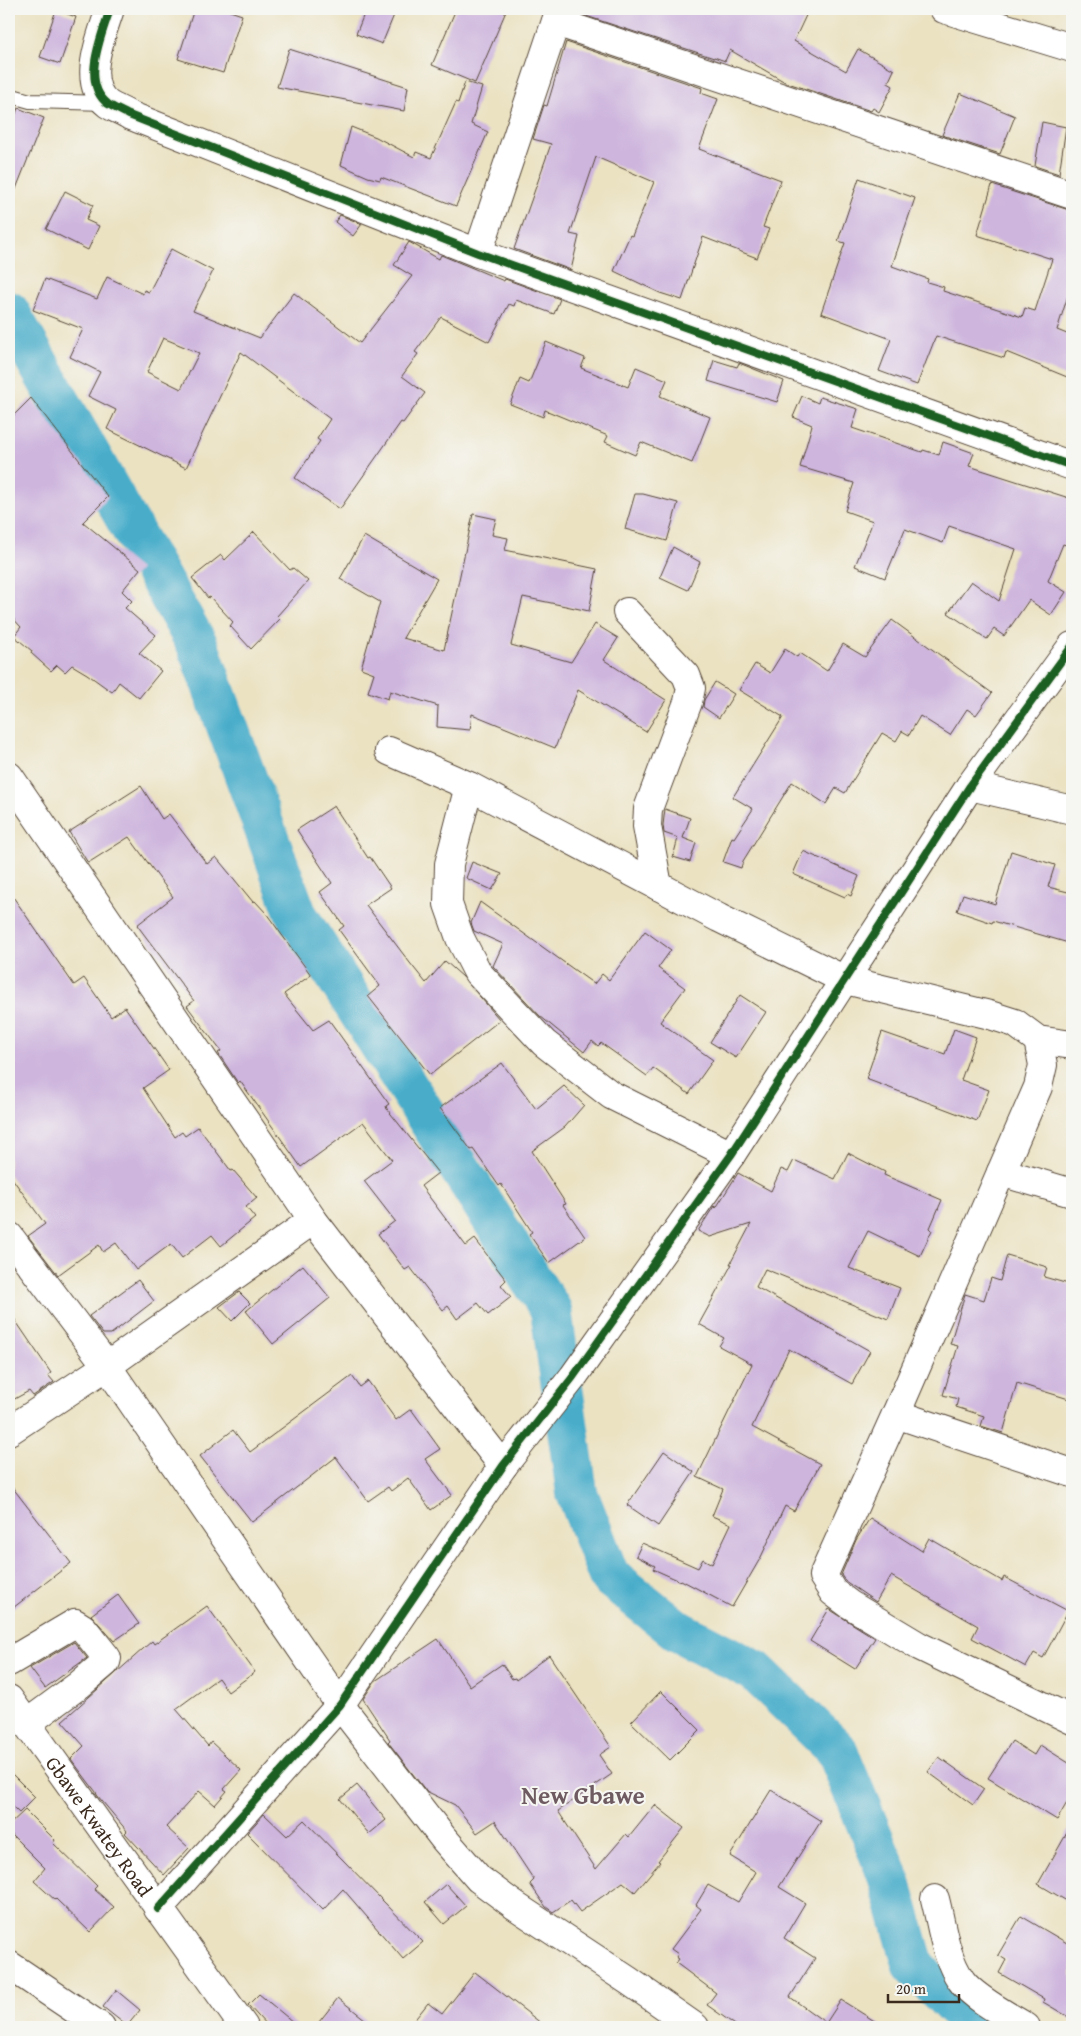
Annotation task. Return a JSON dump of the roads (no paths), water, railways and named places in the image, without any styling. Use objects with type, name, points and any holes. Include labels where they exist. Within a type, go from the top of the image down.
[{"type":"street","points":[[110,9],[94,65],[96,87],[107,103],[129,114],[478,253],[1072,466]]},
{"type":"street","points":[[944,9],[1072,48]]},
{"type":"street","points":[[478,253],[558,15],[1072,195]]},
{"type":"street","points":[[627,612],[686,675],[691,688],[688,702],[648,809],[647,826],[658,886]]},
{"type":"street","points":[[158,1909],[340,1705],[503,1466],[573,1377],[731,1155],[970,786],[1072,646]]},
{"type":"street","points":[[389,751],[469,786],[658,886],[845,980],[990,1015],[1015,1023],[1038,1040],[1072,1045]]},
{"type":"street","points":[[9,776],[313,1220],[503,1466]]},
{"type":"street","points":[[469,786],[449,864],[448,904],[460,938],[478,973],[544,1043],[611,1095],[731,1155]]},
{"type":"street","points":[[970,786],[1072,810]]},
{"type":"street","points":[[1038,1040],[1043,1066],[1038,1087],[896,1414],[823,1576],[833,1592],[849,1604],[919,1646],[1072,1720]]},
{"type":"street","points":[[1001,1172],[1072,1193]]},
{"type":"street","points":[[9,1431],[107,1366],[313,1220]]},
{"type":"street","points":[[9,1236],[107,1366],[340,1705],[444,1839],[480,1879],[514,1905],[695,2027]]},
{"type":"street","points":[[896,1414],[1072,1473]]},
{"type":"street","points":[[9,1662],[75,1623],[84,1628],[107,1658],[106,1662],[79,1685],[26,1724]]},
{"type":"street","name":"Gbawe Kwatey Road","points":[[9,1699],[244,2027]]},
{"type":"street","points":[[935,1899],[951,1962],[961,1982],[981,1999],[1026,2027]]},
{"type":"street","points":[[9,1966],[101,2027]]},
{"type":"lane","points":[[9,94],[30,101],[107,103]]},
{"type":"waterway","points":[[9,312],[197,644],[296,914],[551,1310],[577,1493],[609,1576],[678,1631],[755,1671],[836,1749],[887,1872],[914,1966],[975,2027]]},
{"type":"district","name":"New Gbawe","points":[[583,1795]]}]
